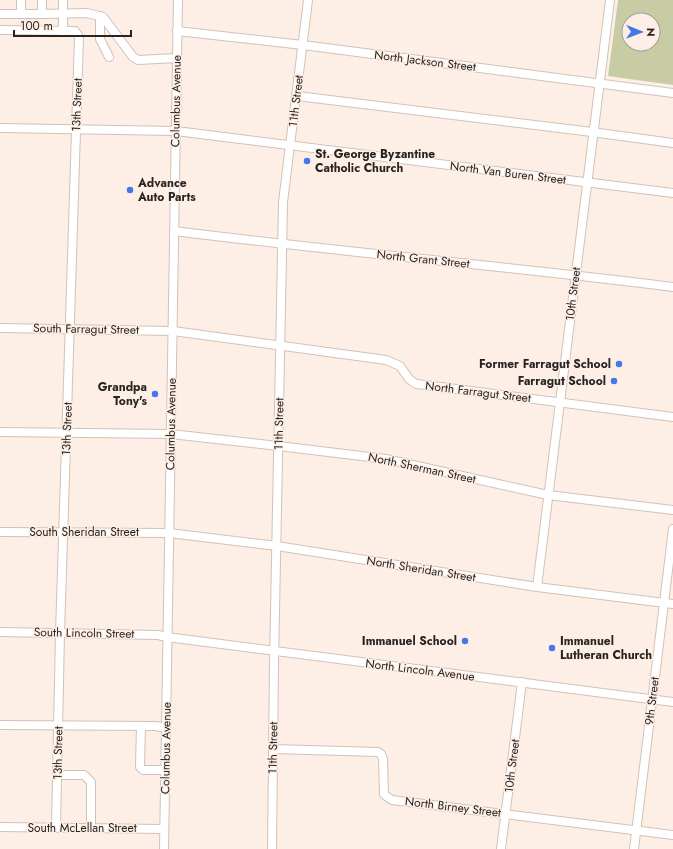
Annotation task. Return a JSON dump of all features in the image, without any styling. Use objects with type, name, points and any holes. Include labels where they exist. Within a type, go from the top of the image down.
[{"type":"street","points":[[21,0],[21,14]]},
{"type":"street","points":[[42,0],[42,14]]},
{"type":"street","points":[[0,30],[63,31],[63,0]]},
{"type":"street","name":"Columbus Avenue","points":[[164,849],[168,533],[178,0]]},
{"type":"street","name":"11th Street","points":[[272,849],[274,651],[283,202],[308,0]]},
{"type":"street","name":"10th Street","points":[[536,587],[610,0]]},
{"type":"street","points":[[0,14],[87,12],[103,17],[133,57],[138,60],[177,58]]},
{"type":"street","points":[[100,16],[100,39],[109,57]]},
{"type":"street","name":"13th Street","points":[[56,828],[60,633],[79,37],[75,31],[63,31]]},
{"type":"street","name":"North Jackson Street","points":[[177,31],[303,45],[673,93]]},
{"type":"street","points":[[297,96],[673,143]]},
{"type":"street","name":"North Van Buren Street","points":[[0,128],[176,131],[673,193]]},
{"type":"street","name":"North Grant Street","points":[[174,231],[282,245],[575,275],[673,287]]},
{"type":"street","name":"South Farragut Street","points":[[0,328],[173,330]]},
{"type":"street","name":"North Farragut Street","points":[[173,330],[386,360],[400,366],[409,379],[416,384],[673,417]]},
{"type":"street","name":"North Sherman Street","points":[[0,432],[67,434],[170,434],[278,446],[386,459],[548,496],[673,510]]},
{"type":"street","name":"9th Street","points":[[634,849],[673,529]]},
{"type":"street","name":"South Sheridan Street","points":[[0,532],[168,533]]},
{"type":"street","name":"North Sheridan Street","points":[[168,533],[277,546],[536,587],[673,604]]},
{"type":"street","name":"South Lincoln Street","points":[[0,632],[158,635],[167,637]]},
{"type":"street","name":"North Lincoln Avenue","points":[[167,637],[673,702]]},
{"type":"street","name":"10th Street","points":[[501,849],[522,682]]},
{"type":"street","points":[[0,725],[141,726],[166,728]]},
{"type":"street","points":[[141,726],[140,767],[143,770],[165,770]]},
{"type":"street","name":"North Birney Street","points":[[273,749],[378,752],[384,759],[384,794],[392,800],[673,835]]},
{"type":"street","points":[[57,775],[84,775],[92,782],[91,828]]},
{"type":"street","name":"South McLellan Street","points":[[0,827],[164,829]]},
{"type":"green space","points":[[618,0],[673,0],[673,85],[608,76]]},
{"type":"place","name":"St. George Byzantine Catholic Church","points":[[307,161]]},
{"type":"place","name":"Advance Auto Parts","points":[[130,190]]},
{"type":"place","name":"Former Farragut School","points":[[619,364]]},
{"type":"place","name":"Farragut School","points":[[614,381]]},
{"type":"place","name":"Grandpa Tony's","points":[[155,394]]},
{"type":"place","name":"Immanuel School","points":[[465,641]]},
{"type":"place","name":"Immanuel Lutheran Church","points":[[552,648]]}]
